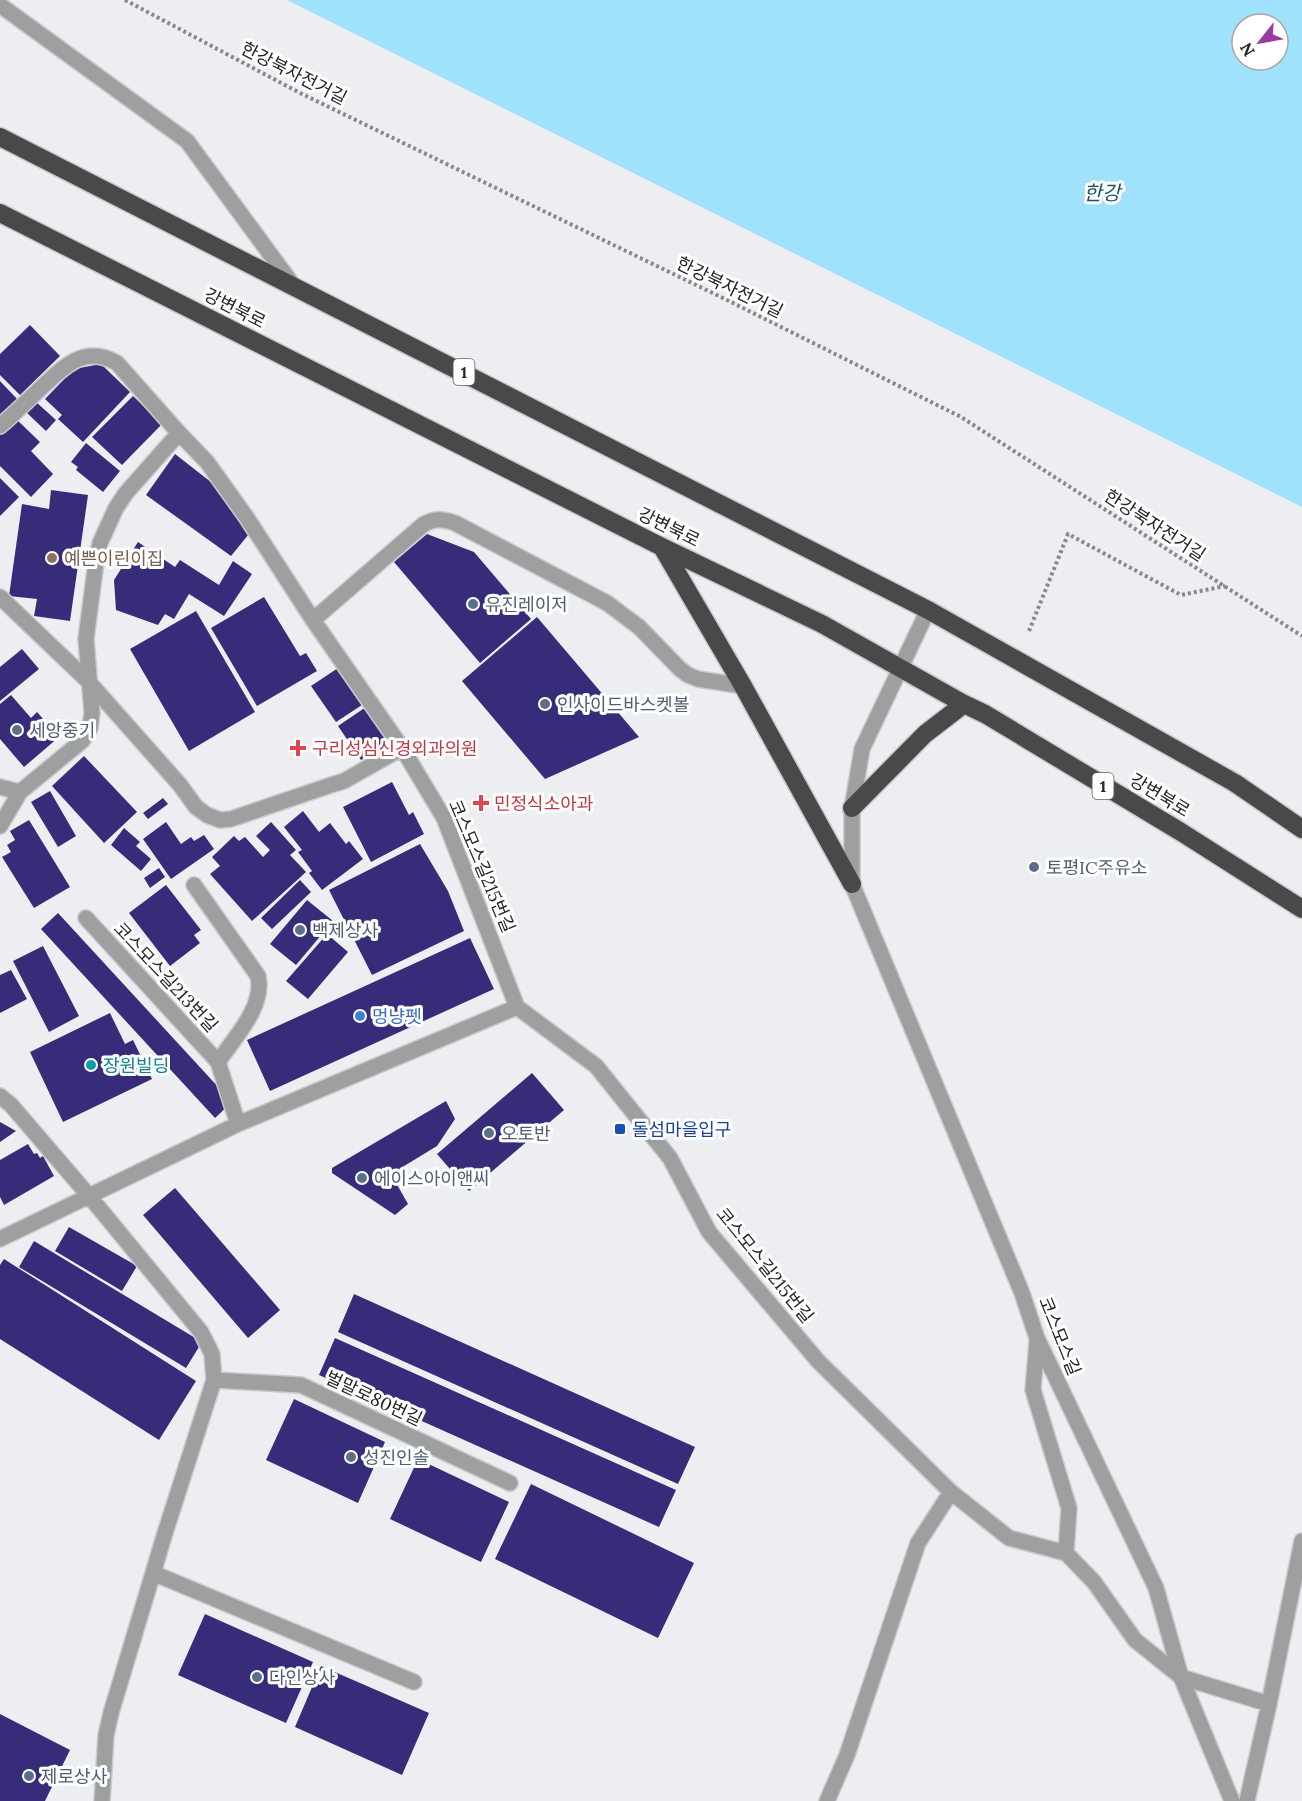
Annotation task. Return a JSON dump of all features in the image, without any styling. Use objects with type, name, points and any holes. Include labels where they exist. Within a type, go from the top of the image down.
[{"type":"highway","name":"1","points":[[0,137],[928,610],[1234,783],[1302,829]]},
{"type":"highway","name":"강변북로","points":[[0,213],[662,547],[822,624],[985,714],[1172,826],[1302,909]]},
{"type":"highway","points":[[662,547],[743,686],[852,884]]},
{"type":"highway","points":[[852,808],[912,747],[964,704]]},
{"type":"street","points":[[0,5],[187,141],[293,285]]},
{"type":"street","name":"코스모스길215번길","points":[[0,426],[71,361],[106,356],[117,363],[207,462],[402,748],[444,818],[517,1007],[596,1066],[670,1158],[709,1232],[818,1361],[951,1492],[1009,1538],[1066,1553]]},
{"type":"street","points":[[0,826],[20,792],[82,741],[90,728],[92,713],[86,639],[100,543],[116,508],[126,493],[179,433]]},
{"type":"street","points":[[313,620],[424,524],[433,520],[444,520],[455,523],[607,603],[639,627],[688,675],[698,679],[743,686]]},
{"type":"street","points":[[0,597],[88,681],[180,785],[196,807],[207,816],[220,820],[231,819],[344,781],[402,748]]},
{"type":"street","points":[[852,884],[852,808],[862,749],[928,610]]},
{"type":"street","points":[[0,787],[20,792]]},
{"type":"street","name":"코스모스길","points":[[852,884],[1017,1282],[1037,1338],[1156,1588],[1181,1677],[1232,1801]]},
{"type":"street","name":"코스모스길213번길","points":[[194,885],[258,976],[260,984],[260,993],[255,1004],[218,1062]]},
{"type":"street","name":"코스모스길213번길","points":[[86,918],[218,1062],[238,1124]]},
{"type":"street","points":[[0,1239],[238,1124],[517,1007]]},
{"type":"street","points":[[0,1095],[90,1197],[201,1332],[212,1354],[214,1380],[111,1713],[101,1781],[102,1801]]},
{"type":"street","points":[[1037,1338],[1033,1390],[1070,1508],[1066,1553],[1094,1582],[1135,1640],[1181,1677],[1269,1704]]},
{"type":"street","name":"벌말로80번길","points":[[214,1380],[301,1386],[510,1483]]},
{"type":"street","points":[[827,1801],[847,1755],[918,1543],[951,1492]]},
{"type":"street","points":[[1247,1801],[1302,1541]]},
{"type":"street","points":[[153,1573],[414,1682]]},
{"type":"path","name":"한강북자전거길","points":[[125,0],[300,93],[961,417],[1302,636]]},
{"type":"path","points":[[1029,631],[1068,534],[1181,596],[1225,586]]},
{"type":"water","name":"한강","points":[[287,0],[1302,0],[1302,507]]},
{"type":"building","points":[[30,325],[60,356],[20,395],[0,375],[0,354]]},
{"type":"building","points":[[101,364],[130,392],[83,442],[58,419],[62,415],[45,399],[74,369]]},
{"type":"building","points":[[0,381],[18,400],[0,416]]},
{"type":"building","points":[[133,396],[162,424],[122,465],[92,437]]},
{"type":"building","points":[[36,402],[56,420],[46,431],[26,412]]},
{"type":"building","points":[[16,419],[40,442],[31,451],[53,474],[31,497],[0,466],[0,435]]},
{"type":"building","points":[[86,443],[120,471],[103,492],[76,470],[78,467],[71,462]]},
{"type":"building","points":[[175,454],[225,493],[253,529],[231,556],[146,495]]},
{"type":"building","points":[[0,478],[19,497],[0,516]]},
{"type":"building","points":[[51,490],[88,495],[70,621],[34,616],[37,599],[9,596],[22,504],[49,509]]},
{"type":"building","points":[[427,534],[474,552],[531,619],[480,663],[394,562]]},
{"type":"building","points":[[138,542],[175,567],[180,560],[219,585],[233,561],[252,574],[224,616],[189,594],[174,619],[165,614],[158,625],[116,610],[114,580]]},
{"type":"building","points":[[264,597],[300,656],[306,653],[317,671],[257,706],[211,628]]},
{"type":"building","points":[[196,611],[255,712],[189,751],[130,649]]},
{"type":"building","points":[[537,617],[639,737],[545,779],[462,681]]},
{"type":"building","points":[[22,649],[39,669],[0,701],[0,667]]},
{"type":"building","points":[[338,668],[362,705],[336,722],[311,686]]},
{"type":"building","points":[[11,695],[31,718],[37,712],[59,737],[24,767],[0,739],[0,704]]},
{"type":"building","points":[[366,707],[389,741],[361,760],[338,726]]},
{"type":"building","points":[[84,756],[137,812],[104,843],[52,786]]},
{"type":"building","points":[[392,782],[409,815],[413,812],[424,834],[371,862],[343,807]]},
{"type":"building","points":[[50,791],[76,836],[58,847],[31,802]]},
{"type":"building","points":[[163,798],[168,804],[148,819],[143,813]]},
{"type":"building","points":[[303,811],[319,832],[330,823],[346,844],[349,841],[363,859],[322,890],[309,873],[312,871],[298,852],[302,850],[284,827]]},
{"type":"building","points":[[29,820],[70,887],[34,908],[2,857],[11,852],[7,845],[15,840],[10,831]]},
{"type":"building","points":[[166,822],[181,844],[191,837],[194,841],[204,835],[214,849],[171,879],[143,839]]},
{"type":"building","points":[[271,822],[296,850],[290,855],[306,872],[252,921],[210,874],[220,866],[212,857],[234,836],[239,841],[245,837],[263,857],[270,850],[256,836]]},
{"type":"building","points":[[124,828],[140,842],[136,846],[151,859],[141,871],[111,845]]},
{"type":"building","points":[[420,844],[448,891],[464,931],[372,975],[329,890]]},
{"type":"building","points":[[159,868],[165,877],[150,888],[144,878]]},
{"type":"building","points":[[300,880],[311,892],[272,929],[261,918]]},
{"type":"building","points":[[166,885],[201,930],[194,935],[200,943],[170,966],[129,913]]},
{"type":"building","points":[[307,900],[333,921],[296,965],[270,944]]},
{"type":"building","points":[[58,913],[232,1102],[215,1118],[41,929]]},
{"type":"building","points":[[327,934],[348,952],[308,999],[286,981]]},
{"type":"building","points":[[470,938],[494,989],[270,1091],[247,1040]]},
{"type":"building","points":[[43,946],[79,1016],[49,1032],[13,961]]},
{"type":"building","points":[[11,970],[27,999],[0,1013],[0,975]]},
{"type":"building","name":"장원빌딩","points":[[110,1013],[125,1044],[133,1040],[152,1079],[63,1122],[30,1052]]},
{"type":"building","points":[[532,1073],[564,1110],[469,1191],[437,1154]]},
{"type":"building","points":[[446,1101],[455,1119],[437,1146],[391,1174],[408,1204],[395,1215],[332,1173],[332,1168]]},
{"type":"building","points":[[0,1122],[16,1131],[0,1142]]},
{"type":"building","points":[[28,1144],[34,1154],[37,1153],[40,1158],[43,1156],[54,1176],[4,1205],[0,1197],[0,1160]]},
{"type":"building","points":[[175,1188],[280,1310],[248,1338],[143,1215]]},
{"type":"building","points":[[69,1227],[137,1266],[122,1291],[55,1251]]},
{"type":"building","points":[[34,1241],[202,1342],[186,1368],[19,1267]]},
{"type":"building","points":[[4,1259],[196,1381],[159,1440],[0,1339],[0,1265]]},
{"type":"building","points":[[354,1294],[695,1447],[678,1484],[338,1332]]},
{"type":"building","points":[[335,1338],[676,1490],[659,1527],[319,1375]]},
{"type":"building","points":[[294,1399],[385,1442],[358,1503],[266,1460]]},
{"type":"building","points":[[418,1459],[509,1502],[481,1562],[390,1519]]},
{"type":"building","points":[[531,1484],[694,1563],[658,1638],[495,1559]]},
{"type":"building","points":[[205,1614],[313,1662],[286,1723],[178,1675]]},
{"type":"building","points":[[321,1666],[429,1713],[402,1775],[295,1727]]},
{"type":"building","name":"제로상사","points":[[0,1714],[70,1750],[45,1801],[0,1801]]},
{"type":"place","name":"예쁜이린이집","points":[[52,558]]},
{"type":"place","name":"유진레이저","points":[[473,604]]},
{"type":"place","name":"인사이드바스켓볼","points":[[545,704]]},
{"type":"place","name":"세앙중기","points":[[17,730]]},
{"type":"place","name":"구리성심신경외과의원","points":[[298,748]]},
{"type":"place","name":"민정식소아과","points":[[481,803]]},
{"type":"place","name":"토평IC주유소","points":[[1034,867]]},
{"type":"place","name":"백제상사","points":[[300,930]]},
{"type":"place","name":"멍냥펫","points":[[360,1016]]},
{"type":"place","name":"장원빌딩","points":[[91,1065]]},
{"type":"place","name":"돌섬마을입구","points":[[620,1129]]},
{"type":"place","name":"오토반","points":[[489,1133]]},
{"type":"place","name":"에이스아이앤씨","points":[[362,1178]]},
{"type":"place","name":"성진인솔","points":[[351,1457]]},
{"type":"place","name":"다인상사","points":[[257,1677]]},
{"type":"place","name":"제로상사","points":[[29,1776]]}]
